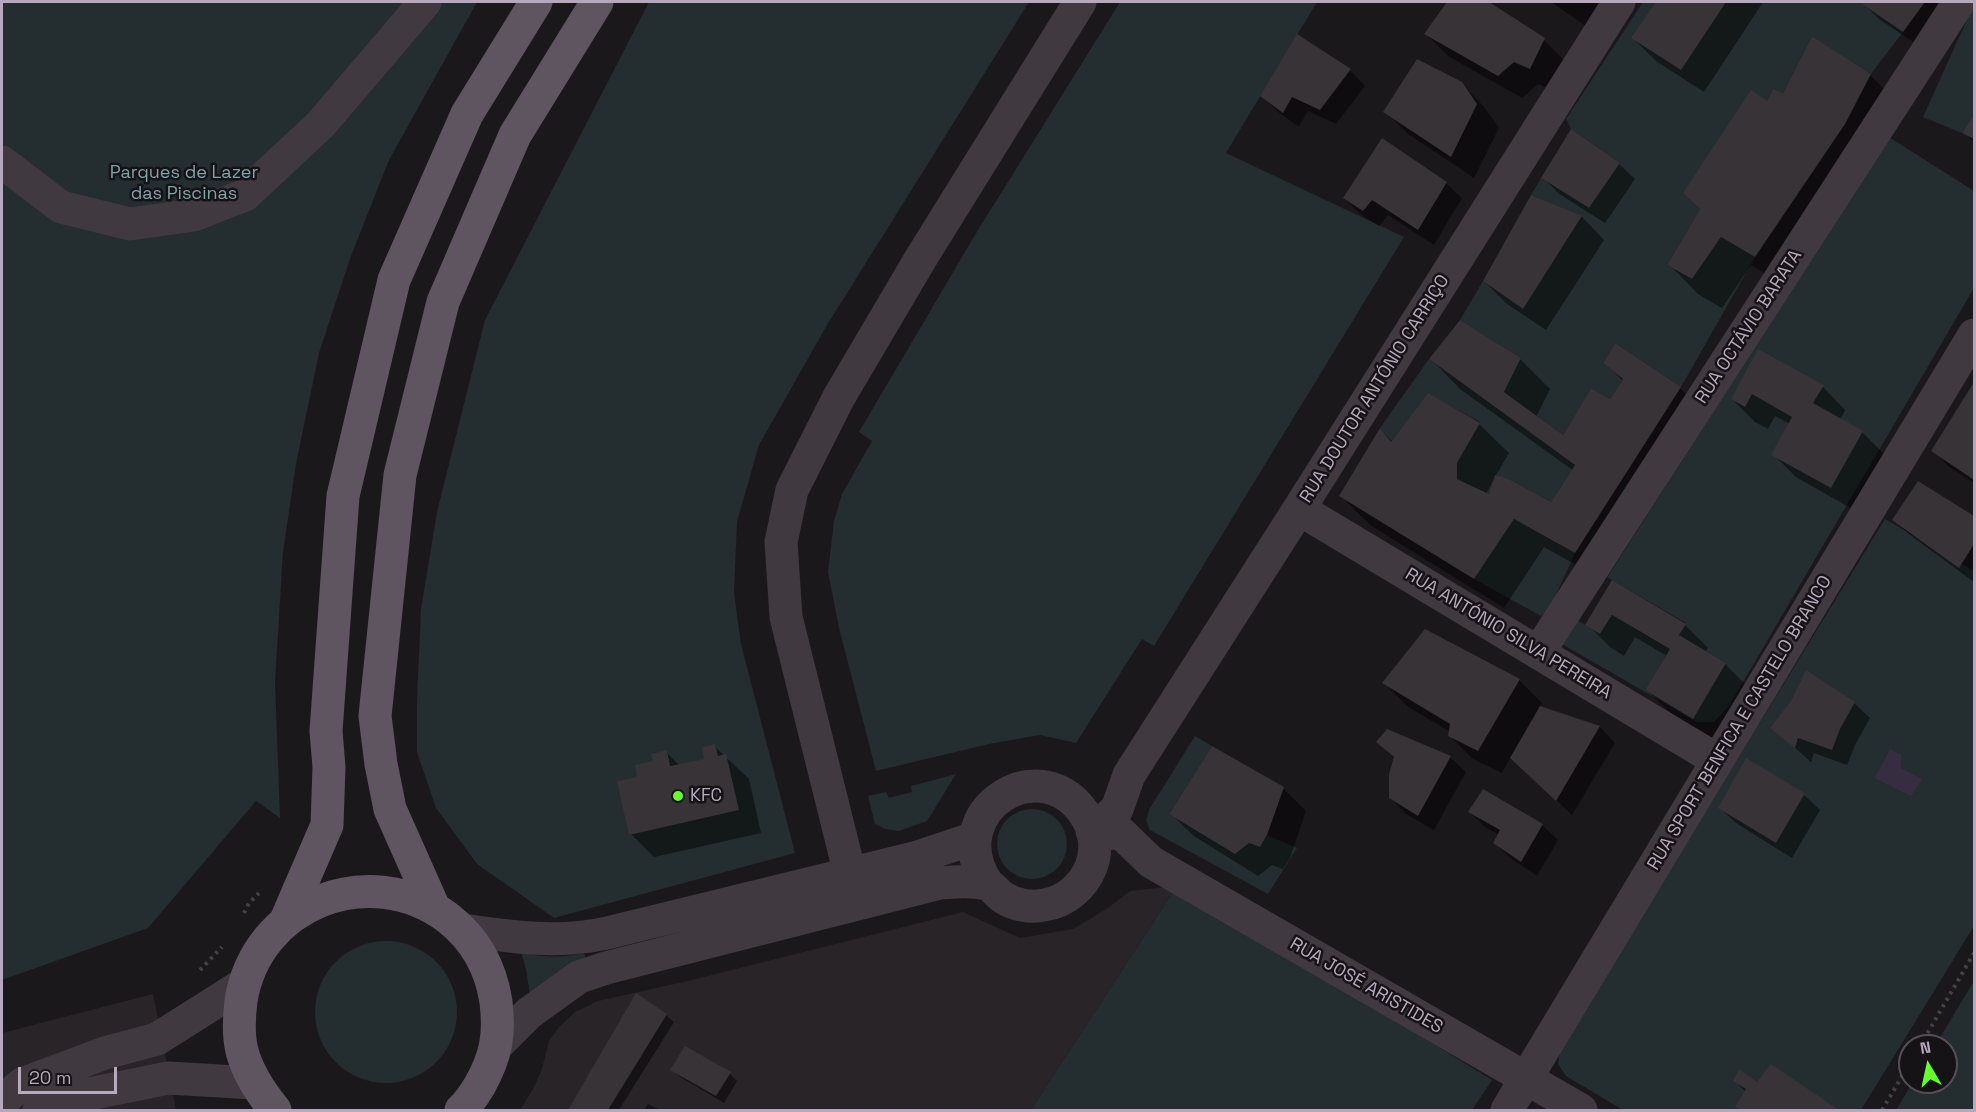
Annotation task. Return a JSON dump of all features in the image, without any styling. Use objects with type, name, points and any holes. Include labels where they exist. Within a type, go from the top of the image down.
[{"type":"main road","points":[[286,920],[327,825],[329,767],[326,731],[343,496],[394,280],[466,114],[536,2]]},
{"type":"main road","points":[[434,908],[390,809],[375,716],[400,475],[443,302],[515,135],[597,2]]},
{"type":"main road","points":[[275,1110],[254,1083],[242,1051],[239,1017],[244,984],[260,949],[286,920],[320,900],[358,891],[397,894],[434,908],[462,930],[480,952],[493,982],[499,1024],[490,1066],[465,1108]]},
{"type":"street","points":[[850,874],[786,617],[781,542],[792,490],[839,398],[921,258],[1080,2]]},
{"type":"street","name":"RUA DOUTOR ANTÓNIO CARRIÇO","points":[[1092,843],[1118,809],[1129,775],[1618,2]]},
{"type":"street","name":"RUA OCTÁVIO BARATA","points":[[1538,653],[1959,2]]},
{"type":"street","points":[[2,162],[61,207],[130,224],[194,215],[245,195],[321,124],[420,3]]},
{"type":"street","name":"RUA SPORT BENFICA E CASTELO BRANCO","points":[[1507,1110],[1974,335]]},
{"type":"street","name":"RUA ANTÓNIO SILVA PEREIRA","points":[[1299,509],[1717,760]]},
{"type":"street","points":[[1069,797],[1101,789],[1129,775]]},
{"type":"street","points":[[1035,786],[1053,789],[1069,797],[1082,809],[1090,824],[1092,843],[1087,876],[1075,891],[1060,901],[1042,906],[1022,905],[1004,898],[988,885],[974,851],[980,822],[989,807],[1002,796],[1018,789],[1035,786]]},
{"type":"street","name":"RUA JOSÉ ARISTIDES","points":[[1092,843],[1121,832],[1151,862],[1581,1110]]},
{"type":"street","points":[[462,930],[522,938],[576,940],[923,856],[975,838]]},
{"type":"street","points":[[496,1046],[529,1013],[579,977],[606,968],[940,884],[967,882],[988,885]]},
{"type":"street","points":[[2,1101],[22,1084],[105,1053],[157,1039],[244,984]]},
{"type":"street","points":[[39,1110],[50,1102],[168,1078],[254,1083]]},
{"type":"path","points":[[1927,1034],[1974,953]]},
{"type":"path","points":[[1882,1110],[1898,1083]]},
{"type":"shaded area","points":[[1890,749],[1901,755],[1901,768],[1922,779],[1911,796],[1875,778]]},
{"type":"shaded area","points":[[1177,886],[1031,1110],[520,1110],[542,1069],[549,1041],[559,1027],[575,1012],[598,1001],[688,981],[963,912],[1020,938],[1073,929],[1108,908],[1130,891]]},
{"type":"shaded area","points":[[153,994],[176,1110],[2,1110],[2,1033]]},
{"type":"green space","name":"Parques de Lazer das Piscinas","points":[[2,2],[477,2],[389,160],[351,256],[319,353],[296,464],[283,552],[275,682],[280,818],[256,801],[148,928],[2,980]]},
{"type":"green space","points":[[649,2],[1029,2],[827,325],[759,445],[737,522],[734,593],[741,644],[795,853],[554,918],[477,864],[436,808],[417,752],[421,609],[437,512],[485,320]]},
{"type":"green space","points":[[1120,2],[1317,2],[1226,153],[1404,237],[1154,646],[1142,639],[1076,743],[1040,735],[989,744],[876,771],[839,628],[828,572],[834,521],[842,494],[872,441],[859,432],[975,235]]},
{"type":"green space","points":[[1643,2],[1863,2],[1862,4],[1903,32],[1871,74],[1812,36],[1783,93],[1773,90],[1767,101],[1684,193],[1700,209],[1667,265],[1692,279],[1721,237],[1755,257],[1681,387],[1615,343],[1603,363],[1623,379],[1610,399],[1591,388],[1563,435],[1504,392],[1521,358],[1460,320],[1483,281],[1523,308],[1582,217],[1531,195],[1541,178],[1589,208],[1620,163],[1571,129],[1566,119]]},
{"type":"green space","points":[[1971,11],[1974,12],[1974,114],[1962,133],[1923,117]]},
{"type":"green space","points":[[1881,132],[1974,191],[1974,288],[1729,706],[1714,722],[1697,722],[1562,644],[1577,620],[1600,634],[1612,615],[1670,649],[1645,690],[1693,718],[1726,663],[1679,635],[1686,623],[1605,576]]},
{"type":"green space","points":[[1429,359],[1575,465],[1551,502],[1509,479],[1495,476],[1489,494],[1457,479],[1457,463],[1480,422],[1428,394],[1391,442],[1380,428]]},
{"type":"green space","points":[[1514,519],[1575,553],[1550,608],[1541,616],[1474,579]]},
{"type":"green space","points":[[1885,519],[1974,571],[1974,926],[1908,1034],[1898,1034],[1898,1050],[1861,1110],[1623,1110],[1566,1076],[1558,1064],[1560,1048]]},
{"type":"green space","points":[[1195,736],[1212,746],[1169,814],[1260,847],[1267,835],[1297,848],[1268,894],[1150,830],[1146,820],[1150,808]]},
{"type":"green space","points":[[956,774],[927,821],[899,831],[885,829],[875,824],[868,796],[886,792],[889,798],[912,792],[911,786]]},
{"type":"green space","points":[[1025,809],[1039,809],[1052,815],[1061,824],[1067,837],[1065,857],[1057,869],[1039,879],[1025,879],[1012,873],[1003,864],[997,851],[997,837],[1003,824],[1012,815]]},
{"type":"green space","points":[[1177,886],[1492,1080],[1472,1110],[1031,1110]]},
{"type":"green space","points":[[386,941],[413,947],[436,962],[451,985],[457,1012],[451,1039],[436,1062],[413,1077],[386,1083],[359,1077],[336,1062],[321,1039],[315,1012],[321,985],[336,962],[359,947]]},
{"type":"green space","points":[[521,952],[553,957],[584,953],[586,960],[556,974],[530,995]]},
{"type":"green space","points":[[1974,981],[1974,1110],[1896,1110],[1906,1094],[1958,1094],[1958,1034],[1942,1034]]},
{"type":"building","points":[[1447,2],[1489,2],[1545,38],[1530,69],[1514,62],[1498,76],[1424,34]]},
{"type":"building","points":[[1656,2],[1726,2],[1681,70],[1631,38]]},
{"type":"building","points":[[1863,2],[1925,2],[1903,32],[1862,4]]},
{"type":"building","points":[[1297,34],[1351,69],[1320,110],[1292,97],[1283,113],[1260,96]]},
{"type":"building","points":[[1812,36],[1871,74],[1845,124],[1755,257],[1721,237],[1692,279],[1667,265],[1700,209],[1683,193],[1751,90],[1767,101],[1773,89],[1783,93]]},
{"type":"building","points":[[1417,59],[1462,82],[1477,104],[1451,157],[1383,112]]},
{"type":"building","points":[[1974,114],[1974,139],[1962,133]]},
{"type":"building","points":[[1571,129],[1620,163],[1589,208],[1541,178]]},
{"type":"building","points":[[1382,138],[1447,182],[1418,230],[1372,200],[1363,211],[1343,198]]},
{"type":"building","points":[[1531,195],[1582,216],[1523,309],[1483,281]]},
{"type":"building","points":[[1460,320],[1521,358],[1504,392],[1563,435],[1591,388],[1610,399],[1623,379],[1603,363],[1615,343],[1681,387],[1575,553],[1514,519],[1474,579],[1339,496],[1380,428],[1391,442],[1428,393],[1480,423],[1457,463],[1457,479],[1489,494],[1495,475],[1509,479],[1551,502],[1575,465],[1429,359]]},
{"type":"building","points":[[1758,349],[1824,385],[1813,403],[1863,431],[1831,488],[1771,455],[1792,417],[1752,394],[1745,407],[1731,399]]},
{"type":"building","points":[[1974,382],[1974,480],[1931,451]]},
{"type":"building","points":[[1918,481],[1974,516],[1974,544],[1959,568],[1892,520]]},
{"type":"building","points":[[1612,580],[1686,624],[1679,635],[1726,663],[1693,719],[1645,690],[1670,649],[1612,615],[1600,634],[1585,625]]},
{"type":"building","points":[[1425,629],[1520,679],[1478,751],[1448,736],[1450,724],[1382,683]]},
{"type":"building","points":[[1806,670],[1855,702],[1840,729],[1832,750],[1798,738],[1795,748],[1770,728],[1791,701]]},
{"type":"building","points":[[1540,706],[1600,726],[1556,801],[1510,758]]},
{"type":"building","points":[[1387,729],[1451,756],[1418,816],[1389,798],[1389,774],[1394,757],[1376,742]]},
{"type":"building","name":"KFC","points":[[715,744],[718,756],[726,754],[739,810],[629,835],[617,781],[637,777],[635,765],[653,761],[651,754],[667,750],[670,766],[704,759],[702,747]]},
{"type":"building","points":[[1212,746],[1284,787],[1267,835],[1260,847],[1249,843],[1235,854],[1169,814]]},
{"type":"building","points":[[1746,758],[1805,793],[1776,843],[1718,808]]},
{"type":"building","points":[[1483,789],[1543,824],[1521,862],[1493,843],[1500,830],[1468,812]]},
{"type":"building","points":[[636,993],[667,1014],[608,1110],[568,1110]]},
{"type":"building","points":[[685,1046],[731,1072],[716,1096],[670,1070]]},
{"type":"building","points":[[1771,1064],[1839,1110],[1741,1110],[1735,1107],[1746,1089],[1733,1081],[1739,1069],[1757,1082]]},
{"type":"place","name":"KFC","points":[[678,796]]}]
